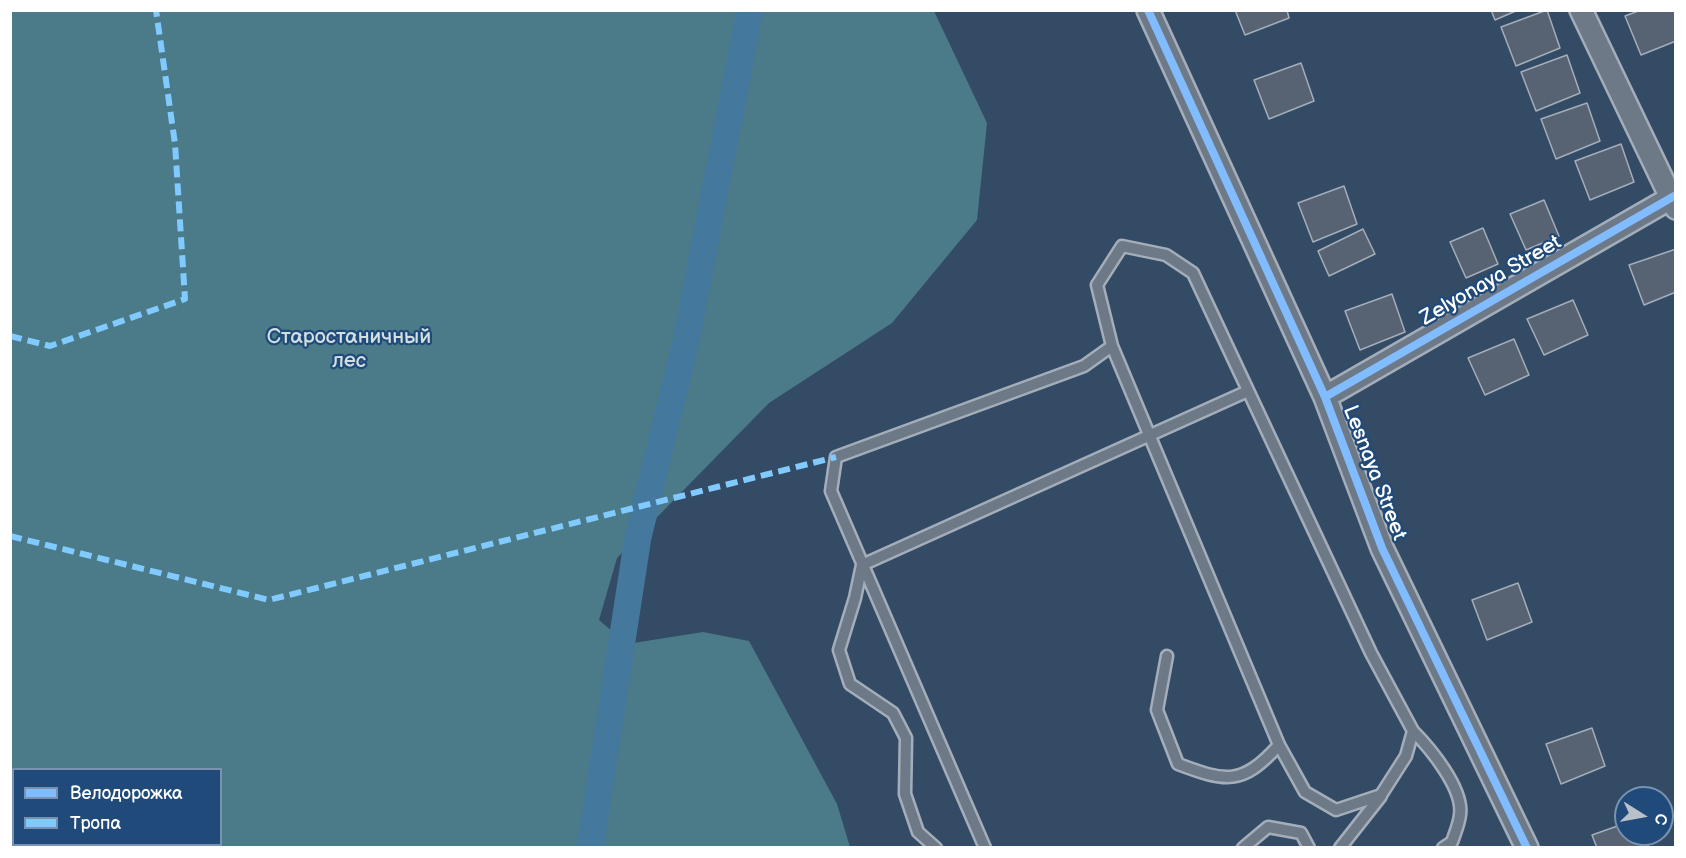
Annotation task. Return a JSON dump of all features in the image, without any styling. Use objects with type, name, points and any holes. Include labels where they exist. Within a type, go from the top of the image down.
[{"type":"street","name":"Lesnaya Street","points":[[1148,10],[1325,397],[1382,548],[1527,848]]},
{"type":"street","points":[[1581,10],[1674,200]]},
{"type":"street","name":"Zelyonaya Street","points":[[1325,397],[1674,200]]},
{"type":"lane","points":[[1381,795],[1336,810],[1305,792],[1279,745],[1112,346],[1097,285],[1122,246],[1166,255],[1193,273],[1371,653],[1413,731],[1437,756],[1453,787],[1461,812],[1452,842],[1443,848]]},
{"type":"lane","points":[[985,848],[831,491],[836,457],[1084,366],[1112,346]]},
{"type":"lane","points":[[862,565],[1150,433],[1248,391]]},
{"type":"lane","points":[[862,565],[855,598],[838,650],[850,684],[892,713],[906,738],[905,794],[918,832],[936,848]]},
{"type":"lane","points":[[1167,656],[1157,710],[1178,764],[1213,777],[1238,777],[1262,764],[1279,745]]},
{"type":"lane","points":[[1340,848],[1381,795],[1406,756],[1413,731]]},
{"type":"lane","points":[[1242,848],[1268,827],[1301,834],[1309,848]]},
{"type":"green space","name":"Старостаничный лес","points":[[10,11],[934,11],[987,123],[977,220],[892,323],[769,403],[617,558],[599,620],[627,644],[703,632],[749,641],[837,804],[850,847],[11,847]]},
{"type":"building","points":[[1235,10],[1287,10],[1289,18],[1245,35]]},
{"type":"building","points":[[1491,10],[1518,10],[1495,20]]},
{"type":"building","points":[[1547,10],[1560,48],[1516,66],[1501,27]]},
{"type":"building","points":[[1641,10],[1675,10],[1676,41],[1641,55],[1625,16]]},
{"type":"building","points":[[1567,55],[1580,93],[1536,111],[1521,72]]},
{"type":"building","points":[[1301,63],[1314,101],[1269,119],[1254,80]]},
{"type":"building","points":[[1587,103],[1600,141],[1556,159],[1541,119]]},
{"type":"building","points":[[1621,144],[1634,182],[1590,200],[1575,161]]},
{"type":"building","points":[[1344,186],[1357,224],[1313,242],[1298,203]]},
{"type":"building","points":[[1544,200],[1559,236],[1526,250],[1510,214]]},
{"type":"building","points":[[1483,228],[1498,264],[1466,278],[1450,242]]},
{"type":"building","points":[[1363,229],[1375,254],[1329,276],[1318,251]]},
{"type":"building","points":[[1676,249],[1676,292],[1644,305],[1629,265]]},
{"type":"building","points":[[1392,294],[1405,332],[1360,350],[1345,311]]},
{"type":"building","points":[[1573,300],[1588,335],[1544,355],[1527,319]]},
{"type":"building","points":[[1514,339],[1529,375],[1485,395],[1468,358]]},
{"type":"building","points":[[1518,583],[1532,622],[1487,640],[1472,600]]},
{"type":"building","points":[[1592,728],[1605,766],[1561,784],[1546,744]]},
{"type":"building","points":[[1614,827],[1614,846],[1648,846],[1649,848],[1597,848],[1592,835]]},
{"type":"waterway","points":[[590,848],[638,537],[686,341],[750,10]]},
{"type":"marked path","points":[[10,336],[50,346],[185,299],[175,144],[156,10]]},
{"type":"marked path","points":[[10,536],[269,600],[836,457]]},
{"type":"cycle path","points":[[1148,10],[1325,397],[1382,548],[1527,848]]},
{"type":"cycle path","points":[[1325,397],[1676,195]]}]
